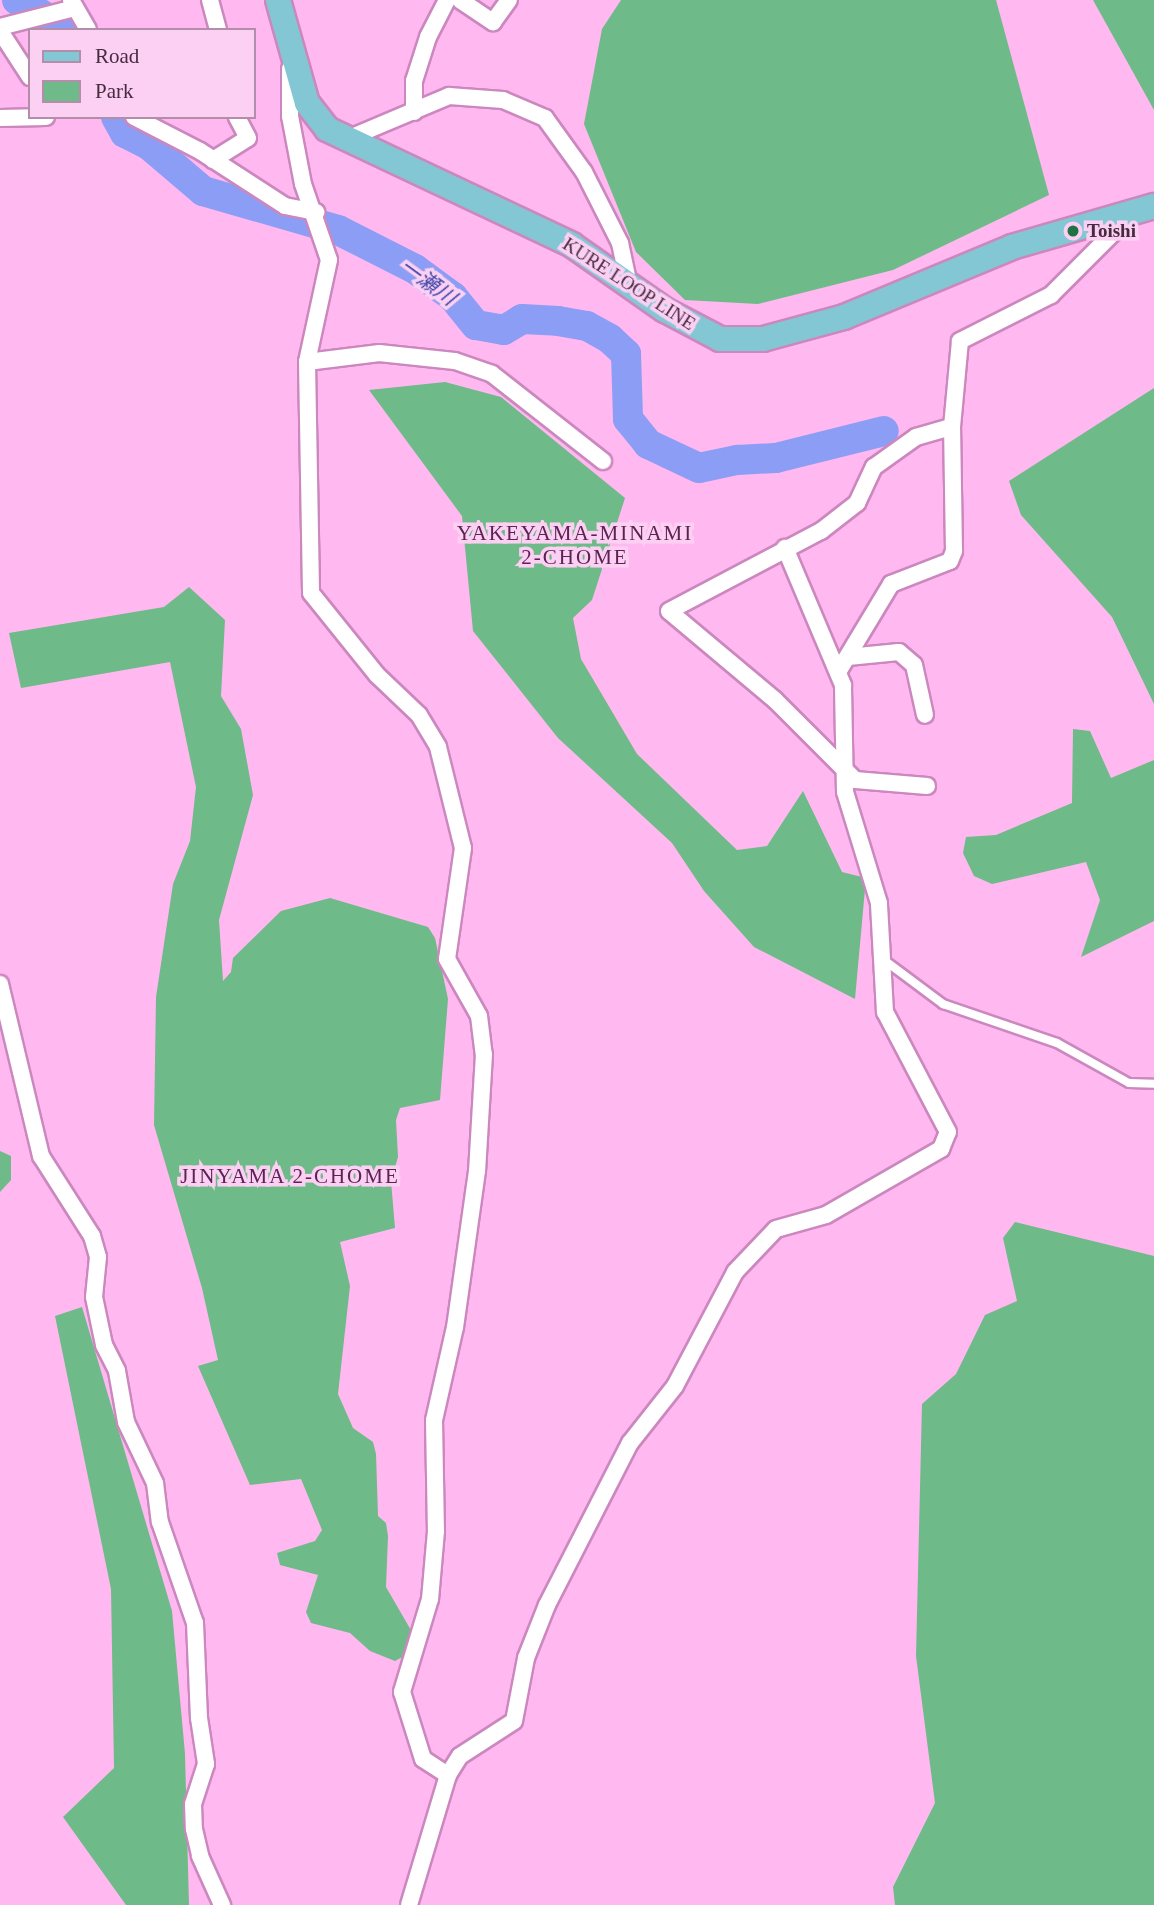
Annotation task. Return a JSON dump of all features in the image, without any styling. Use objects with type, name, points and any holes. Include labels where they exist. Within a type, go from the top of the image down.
[{"type":"main road","name":"KURE LOOP LINE","points":[[278,0],[307,103],[327,129],[572,245],[628,281],[665,310],[720,340],[763,339],[844,317],[1012,247],[1146,207]]},
{"type":"street","points":[[210,0],[217,28]]},
{"type":"street","points":[[414,112],[414,81],[428,37],[447,0]]},
{"type":"street","points":[[460,0],[493,22],[509,0]]},
{"type":"street","points":[[28,74],[0,29],[73,4],[87,28]]},
{"type":"street","points":[[291,49],[290,116],[303,184],[316,212],[329,260],[321,316],[307,362],[311,593],[377,675],[419,715],[438,747],[463,849],[447,959],[479,1016],[484,1054],[475,1184],[455,1327],[434,1420],[436,1531],[430,1599],[402,1692],[423,1759],[448,1775]]},
{"type":"street","points":[[347,139],[449,96],[473,94],[503,100],[545,118],[569,146],[621,243],[628,281]]},
{"type":"street","points":[[0,118],[28,117]]},
{"type":"street","points":[[138,119],[213,160],[285,206],[316,212]]},
{"type":"street","points":[[213,160],[248,138],[238,119]]},
{"type":"street","points":[[838,672],[891,584],[950,561],[955,511],[952,427],[960,341],[1051,295],[1146,207]]},
{"type":"street","points":[[307,362],[379,353],[468,365],[492,374],[603,461]]},
{"type":"street","points":[[927,786],[855,780],[775,700],[668,611],[821,531],[857,503],[874,467],[916,437],[952,427]]},
{"type":"street","points":[[409,1905],[448,1775],[460,1756],[514,1721],[526,1658],[547,1605],[630,1443],[675,1386],[735,1272],[776,1229],[825,1214],[942,1149],[948,1132],[885,1012],[879,903],[845,792],[843,685],[785,548]]},
{"type":"street","points":[[848,657],[899,652],[914,665],[925,715]]},
{"type":"street","points":[[0,986],[41,1156],[92,1236],[98,1257],[94,1297],[104,1345],[117,1371],[126,1422],[155,1483],[160,1522],[195,1623],[199,1718],[206,1764],[193,1804],[194,1829],[200,1856],[222,1905]]},
{"type":"lane","points":[[882,958],[943,1004],[1057,1043],[1129,1083],[1154,1083]]},
{"type":"green space","points":[[621,0],[996,0],[1049,195],[893,270],[758,304],[685,300],[636,252],[584,124],[602,29]]},
{"type":"green space","points":[[1093,0],[1154,0],[1154,110]]},
{"type":"green space","points":[[445,382],[501,397],[625,498],[592,600],[573,618],[581,659],[637,754],[737,850],[767,846],[803,791],[842,872],[866,878],[855,999],[754,947],[704,891],[672,843],[558,738],[473,631],[462,516],[369,390]]},
{"type":"green space","points":[[1154,388],[1154,704],[1112,617],[1021,515],[1009,481]]},
{"type":"green space","points":[[189,587],[225,620],[221,696],[241,729],[253,795],[219,920],[223,981],[231,972],[233,958],[281,911],[330,898],[428,927],[435,938],[448,999],[440,1100],[400,1108],[396,1120],[398,1157],[391,1181],[395,1228],[340,1242],[350,1286],[338,1394],[353,1428],[373,1442],[376,1454],[378,1516],[386,1523],[388,1536],[386,1587],[412,1632],[406,1655],[395,1661],[370,1651],[350,1633],[311,1623],[306,1612],[318,1575],[280,1565],[277,1553],[315,1541],[322,1530],[301,1479],[250,1485],[198,1366],[218,1360],[202,1288],[154,1125],[156,997],[173,884],[190,841],[196,787],[170,662],[21,688],[9,633],[164,607]]},
{"type":"green space","points":[[1073,729],[1090,731],[1111,778],[1154,760],[1154,921],[1081,957],[1100,900],[1086,862],[992,884],[974,876],[963,853],[966,837],[996,835],[1072,803]]},
{"type":"green space","points":[[0,1151],[11,1156],[11,1180],[0,1192]]},
{"type":"green space","points":[[1015,1222],[1154,1256],[1154,1905],[895,1905],[893,1887],[935,1803],[916,1656],[922,1404],[956,1374],[985,1315],[1017,1301],[1003,1238]]},
{"type":"green space","points":[[82,1307],[172,1611],[185,1754],[189,1905],[126,1905],[63,1817],[114,1768],[111,1589],[55,1316]]},
{"type":"waterway","name":"一瀬川","points":[[17,0],[65,28]]},
{"type":"waterway","name":"一瀬川","points":[[117,119],[125,133],[149,145],[203,191],[338,230],[415,269],[453,297],[476,325],[504,330],[522,319],[558,321],[587,326],[610,339],[626,354],[628,419],[648,444],[699,468],[737,460],[776,458],[884,431]]},
{"type":"place","name":"Toishi","points":[[1073,231]]},
{"type":"district","name":"YAKEYAMA-MINAMI 2-CHOME","points":[[575,545]]},
{"type":"district","name":"JINYAMA 2-CHOME","points":[[290,1176]]}]
